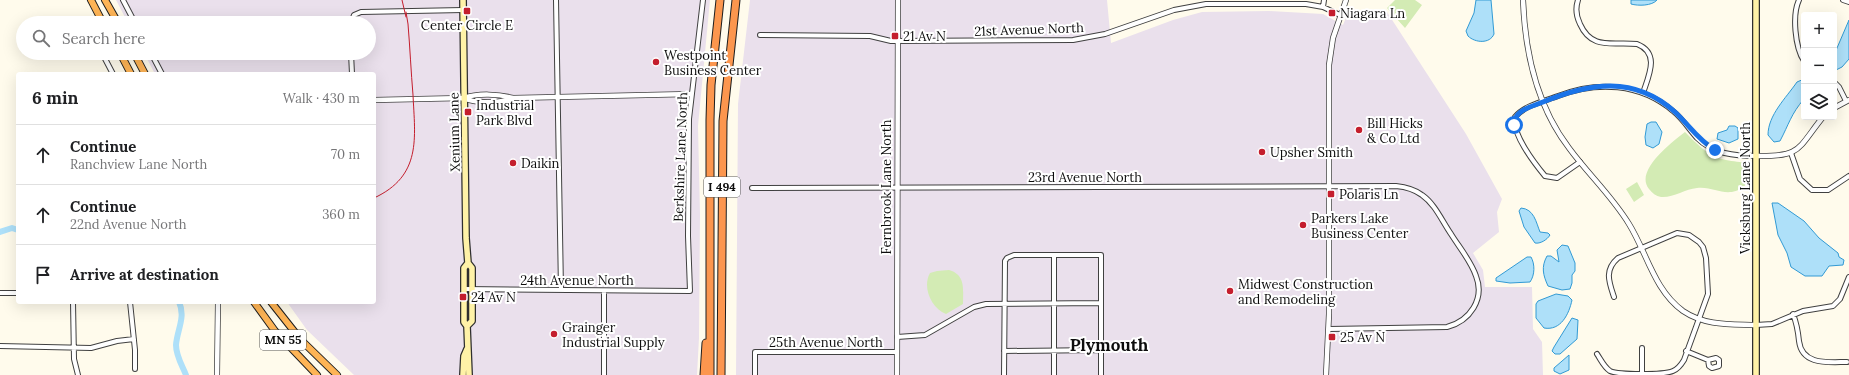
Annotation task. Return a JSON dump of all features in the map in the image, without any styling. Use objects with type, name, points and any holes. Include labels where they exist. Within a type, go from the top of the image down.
[{"type":"highway","points":[[91,0],[99,16]]},
{"type":"highway","points":[[105,0],[114,16]]},
{"type":"highway","name":"I 494","points":[[710,375],[711,85],[720,0]]},
{"type":"highway","name":"I 494","points":[[721,375],[723,121],[736,0]]},
{"type":"highway","points":[[124,60],[130,72]]},
{"type":"highway","points":[[138,60],[144,72]]},
{"type":"highway","name":"MN 55","points":[[255,304],[275,331],[317,375]]},
{"type":"highway","name":"MN 55","points":[[273,304],[301,340],[337,375]]},
{"type":"highway","points":[[704,375],[710,307]]},
{"type":"main road","name":"Xenium Lane","points":[[463,0],[468,263],[472,268],[472,320],[467,326]]},
{"type":"main road","name":"Vicksburg Lane North","points":[[1756,0],[1756,375]]},
{"type":"main road","name":"Xenium Lane","points":[[468,263],[464,268],[464,322],[467,326],[469,375]]},
{"type":"main road","name":"Xenium Lane","points":[[463,375],[464,356],[468,347]]},
{"type":"street","points":[[123,0],[131,16]]},
{"type":"street","points":[[556,0],[561,290]]},
{"type":"street","name":"Berkshire Lane North","points":[[690,291],[688,236],[689,119],[703,0]]},
{"type":"street","name":"Fernbrook Lane North","points":[[897,375],[898,0]]},
{"type":"street","points":[[1323,7],[1324,0]]},
{"type":"street","points":[[1326,375],[1329,329],[1329,65],[1333,38],[1346,0]]},
{"type":"street","points":[[1523,0],[1528,54],[1542,102],[1559,134],[1580,162],[1619,208],[1642,248],[1656,278],[1668,297],[1684,312],[1699,319],[1715,323],[1756,324],[1779,322],[1793,314],[1833,306],[1840,299],[1849,277]]},
{"type":"street","points":[[1578,0],[1576,10],[1577,16],[1584,33],[1589,38],[1602,43],[1637,44],[1649,53],[1652,68],[1643,93]]},
{"type":"street","points":[[1799,0],[1796,9],[1796,35],[1798,51],[1801,56]]},
{"type":"street","points":[[1843,0],[1849,2]]},
{"type":"street","name":"21st Avenue North","points":[[760,35],[870,36],[884,40],[898,41],[1073,40],[1105,34],[1162,14],[1190,7],[1272,2],[1323,7],[1340,15]]},
{"type":"street","points":[[354,16],[361,12],[463,10]]},
{"type":"street","points":[[106,60],[112,72]]},
{"type":"street","points":[[155,60],[161,72]]},
{"type":"street","points":[[351,60],[352,72]]},
{"type":"street","points":[[1836,84],[1847,100],[1837,106]]},
{"type":"street","points":[[1580,162],[1561,176],[1553,178],[1545,176],[1531,157],[1516,129],[1514,121],[1517,116],[1521,112],[1542,102],[1572,91],[1591,87],[1616,86],[1643,93],[1673,111],[1699,139],[1715,150],[1733,156],[1782,156],[1791,153],[1807,140],[1821,120]]},
{"type":"street","points":[[376,100],[464,98],[479,96],[513,98],[691,94]]},
{"type":"street","points":[[1791,153],[1800,179],[1812,190],[1828,190],[1849,176]]},
{"type":"street","name":"23rd Avenue North","points":[[752,188],[897,189],[1396,186],[1417,192],[1432,206],[1473,269],[1478,284],[1477,300],[1471,313],[1460,322],[1441,328],[1329,329]]},
{"type":"street","points":[[1597,354],[1602,363],[1609,370],[1620,374],[1672,372],[1681,365],[1699,319],[1708,289],[1705,252],[1695,238],[1689,235],[1677,233],[1618,258],[1610,266],[1608,276],[1614,297]]},
{"type":"street","points":[[1054,255],[1054,375]]},
{"type":"street","points":[[1004,375],[1005,261],[1007,258],[1010,256],[1101,255],[1101,375]]},
{"type":"street","name":"24th Avenue North","points":[[464,288],[690,291]]},
{"type":"street","points":[[604,291],[604,375]]},
{"type":"street","points":[[0,292],[16,293]]},
{"type":"street","points":[[897,337],[925,334],[974,307],[986,304],[1101,303]]},
{"type":"street","points":[[73,304],[73,348],[78,375]]},
{"type":"street","points":[[130,304],[134,339],[135,369]]},
{"type":"street","points":[[217,375],[218,304]]},
{"type":"street","points":[[1793,314],[1798,327],[1801,348],[1808,357],[1819,362],[1847,362]]},
{"type":"street","points":[[0,346],[73,348],[98,347],[117,341],[134,339]]},
{"type":"street","points":[[1642,348],[1642,374]]},
{"type":"street","points":[[1004,351],[1101,350]]},
{"type":"street","points":[[1686,351],[1708,360]]},
{"type":"street","name":"25th Avenue North","points":[[755,375],[755,352],[897,352]]},
{"type":"street","points":[[1804,361],[1808,357]]},
{"type":"shaded area","points":[[116,0],[710,0],[698,126],[700,214],[699,338],[697,375],[354,375],[307,330],[288,304],[376,304],[376,72],[154,72],[148,60],[376,60],[376,16],[124,16]]},
{"type":"shaded area","points":[[750,0],[1107,0],[1111,43],[1173,20],[1202,12],[1269,11],[1323,14],[1343,25],[1350,8],[1358,11],[1387,12],[1466,134],[1502,199],[1497,212],[1499,232],[1473,253],[1483,270],[1485,287],[1532,287],[1533,329],[1542,342],[1543,375],[736,375],[738,104]]},
{"type":"green space","points":[[1395,0],[1415,0],[1422,5],[1405,28],[1387,8]]},
{"type":"green space","points":[[1685,132],[1714,156],[1748,164],[1748,180],[1744,187],[1732,192],[1697,188],[1666,197],[1659,197],[1651,192],[1646,182],[1646,174],[1650,166],[1664,150]]},
{"type":"green space","points":[[1637,182],[1644,195],[1634,202],[1626,189]]},
{"type":"green space","points":[[949,270],[958,275],[961,279],[963,288],[963,304],[946,314],[932,302],[929,296],[927,284],[930,273]]},
{"type":"water","points":[[1476,0],[1491,0],[1494,34],[1489,40],[1486,41],[1474,40],[1468,36],[1466,31],[1474,13]]},
{"type":"water","points":[[1631,0],[1657,0],[1648,4],[1637,5],[1631,4]]},
{"type":"water","points":[[1849,20],[1849,59],[1842,67],[1837,70],[1837,48]]},
{"type":"water","points":[[1801,80],[1801,103],[1793,114],[1780,141],[1774,142],[1768,135],[1771,121],[1778,107],[1797,82]]},
{"type":"water","points":[[1656,122],[1662,132],[1659,144],[1653,148],[1646,145],[1645,137],[1647,124]]},
{"type":"water","points":[[1729,126],[1735,126],[1738,128],[1738,139],[1729,143],[1717,139],[1718,133],[1727,130]]},
{"type":"water","points":[[1772,203],[1778,203],[1804,221],[1819,238],[1838,253],[1839,257],[1844,260],[1843,265],[1829,266],[1822,276],[1805,276],[1791,267],[1787,253],[1778,235]]},
{"type":"water","points":[[1521,208],[1532,213],[1540,232],[1548,233],[1550,235],[1549,237],[1539,243],[1535,243],[1524,227],[1519,211]]},
{"type":"water","points":[[1562,245],[1568,246],[1575,263],[1575,271],[1572,275],[1570,289],[1562,290],[1548,286],[1543,267],[1547,256],[1551,256],[1559,262],[1557,250]]},
{"type":"water","points":[[1527,257],[1531,257],[1534,266],[1534,273],[1530,282],[1510,283],[1496,281],[1496,278]]},
{"type":"water","points":[[1556,294],[1568,296],[1572,300],[1569,311],[1560,324],[1555,327],[1544,328],[1536,318],[1536,304],[1538,301]]},
{"type":"water","points":[[1572,318],[1578,320],[1577,339],[1560,354],[1555,354],[1552,351]]},
{"type":"water","points":[[1569,355],[1569,370],[1560,374],[1554,371],[1554,368]]},
{"type":"waterway","points":[[0,232],[12,228],[16,229]]},
{"type":"waterway","points":[[180,304],[182,313],[176,349],[186,375]]},
{"type":"railway","points":[[402,0],[406,17]]},
{"type":"railway","points":[[376,197],[390,189],[401,179],[408,167],[412,154],[414,141],[414,111],[406,12]]},
{"type":"place","name":"Center Circle E","points":[[467,11]]},
{"type":"place","name":"Niagara Ln","points":[[1332,13]]},
{"type":"place","name":"21 Av N","points":[[895,36]]},
{"type":"place","name":"Westpoint Business Center","points":[[656,62]]},
{"type":"place","name":"Industrial Park Blvd","points":[[468,112]]},
{"type":"place","name":"Bill Hicks & Co Ltd","points":[[1359,130]]},
{"type":"place","name":"Upsher Smith","points":[[1262,152]]},
{"type":"place","name":"Daikin","points":[[513,163]]},
{"type":"place","name":"Polaris Ln","points":[[1331,194]]},
{"type":"place","name":"Parkers Lake Business Center","points":[[1303,225]]},
{"type":"place","name":"Midwest Construction and Remodeling","points":[[1230,291]]},
{"type":"place","name":"24 Av N","points":[[463,297]]},
{"type":"place","name":"Grainger Industrial Supply","points":[[554,334]]},
{"type":"place","name":"25 Av N","points":[[1332,337]]},
{"type":"district","name":"Plymouth","points":[[1109,345]]},
{"type":"route","points":[[1514,125],[1515,117],[1521,112],[1566,93],[1591,87],[1616,86],[1643,93],[1663,103],[1679,116],[1699,139],[1715,150]]}]
